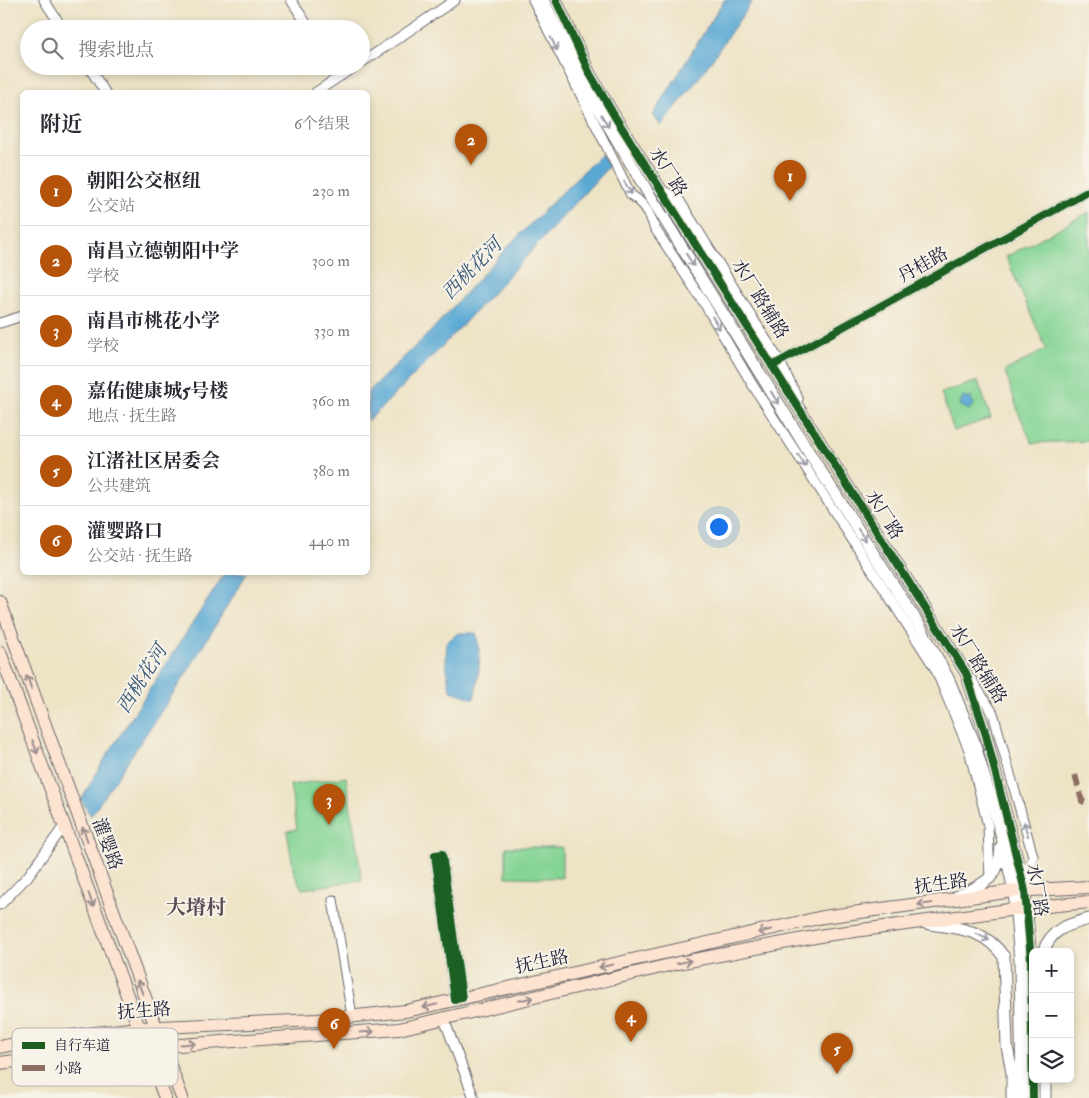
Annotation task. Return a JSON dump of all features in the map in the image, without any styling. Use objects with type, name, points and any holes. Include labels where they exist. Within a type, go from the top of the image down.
[{"type":"main road","name":"灌婴路","points":[[0,602],[155,1027]]},
{"type":"main road","name":"灌婴路","points":[[0,652],[138,1028]]},
{"type":"main road","name":"抚生路","points":[[138,1028],[317,1020],[406,1012],[823,917],[1020,891],[1089,887]]},
{"type":"main road","name":"抚生路","points":[[178,1045],[399,1029],[678,963],[825,935],[1021,908],[1089,902]]},
{"type":"main road","name":"灌婴路","points":[[161,1086],[165,1098]]},
{"type":"main road","name":"灌婴路","points":[[178,1086],[182,1098]]},
{"type":"street","points":[[44,0],[57,20]]},
{"type":"street","points":[[291,0],[304,20]]},
{"type":"street","points":[[370,57],[455,0]]},
{"type":"street","points":[[532,0],[631,195],[644,205],[651,214],[654,227],[704,304],[752,384],[935,668],[969,750],[988,826],[990,879]]},
{"type":"street","name":"水厂路","points":[[543,0],[581,79],[647,191],[813,459],[921,628],[949,680],[974,742],[1020,891]]},
{"type":"street","name":"水厂路","points":[[556,0],[590,74],[615,118],[776,364],[817,437],[966,674],[986,735],[1019,866],[1022,1098]]},
{"type":"street","points":[[94,75],[104,90]]},
{"type":"street","points":[[319,90],[341,76]]},
{"type":"street","name":"丹桂路","points":[[776,364],[1089,191]]},
{"type":"street","points":[[0,323],[20,317]]},
{"type":"street","name":"水厂路辅路","points":[[850,488],[992,713],[1033,856],[1030,876]]},
{"type":"street","points":[[0,905],[28,876],[64,826]]},
{"type":"street","points":[[949,900],[990,879],[998,868],[1001,859],[1002,837]]},
{"type":"street","points":[[442,854],[458,999],[435,855],[442,854]]},
{"type":"street","points":[[1019,866],[1044,890]]},
{"type":"street","points":[[333,900],[352,1016]]},
{"type":"street","name":"水厂路","points":[[1021,908],[1031,960],[1032,1038]]},
{"type":"street","points":[[1045,948],[1051,936],[1065,925],[1089,919]]},
{"type":"street","points":[[918,922],[972,931],[987,938],[997,946],[1004,957],[1007,1046],[1012,1073],[1012,1098]]},
{"type":"street","points":[[1052,948],[1065,925]]},
{"type":"street","points":[[444,1019],[474,1098]]},
{"type":"street","name":"水厂路","points":[[1033,1083],[1033,1098]]},
{"type":"street","points":[[1045,1083],[1045,1098]]},
{"type":"green space","points":[[1089,212],[1089,441],[1032,443],[1019,414],[1005,371],[1046,349],[1006,257]]},
{"type":"green space","points":[[978,381],[991,418],[954,431],[941,393]]},
{"type":"green space","points":[[346,777],[362,880],[302,889],[294,873],[287,831],[297,829],[290,785]]},
{"type":"green space","points":[[506,847],[562,847],[562,878],[506,877]]},
{"type":"water","points":[[724,0],[753,0],[702,74],[661,126],[653,115]]},
{"type":"water","points":[[601,154],[609,166],[461,327],[370,419],[370,390],[431,331],[510,244]]},
{"type":"water","points":[[964,397],[967,399],[971,397],[971,401],[974,403],[969,410],[960,405]]},
{"type":"water","points":[[224,575],[246,575],[185,676],[91,816],[81,800],[104,760]]},
{"type":"water","points":[[458,633],[476,633],[479,666],[474,699],[451,691],[449,685],[446,667],[447,642]]},
{"type":"marked path","points":[[1075,775],[1082,801],[1089,804]]},
{"type":"cycle path","points":[[556,0],[590,74],[615,117],[966,673],[986,735],[1025,891],[1031,960],[1033,1098]]},
{"type":"cycle path","points":[[772,366],[1089,191]]},
{"type":"cycle path","points":[[455,1000],[435,855],[442,854],[462,998]]},
{"type":"place","name":"南昌立德朝阳中学","points":[[471,165]]},
{"type":"place","name":"朝阳公交枢纽","points":[[790,201]]},
{"type":"place","name":"南昌市桃花小学","points":[[329,825]]},
{"type":"place","name":"嘉佑健康城5号楼","points":[[631,1042]]},
{"type":"place","name":"灌婴路口","points":[[334,1049]]},
{"type":"place","name":"江渚社区居委会","points":[[837,1074]]},
{"type":"district","name":"大塉村","points":[[196,907]]},
{"type":"water label","name":"西桃花河","points":[[472,269]]},
{"type":"water label","name":"西桃花河","points":[[142,679]]}]
